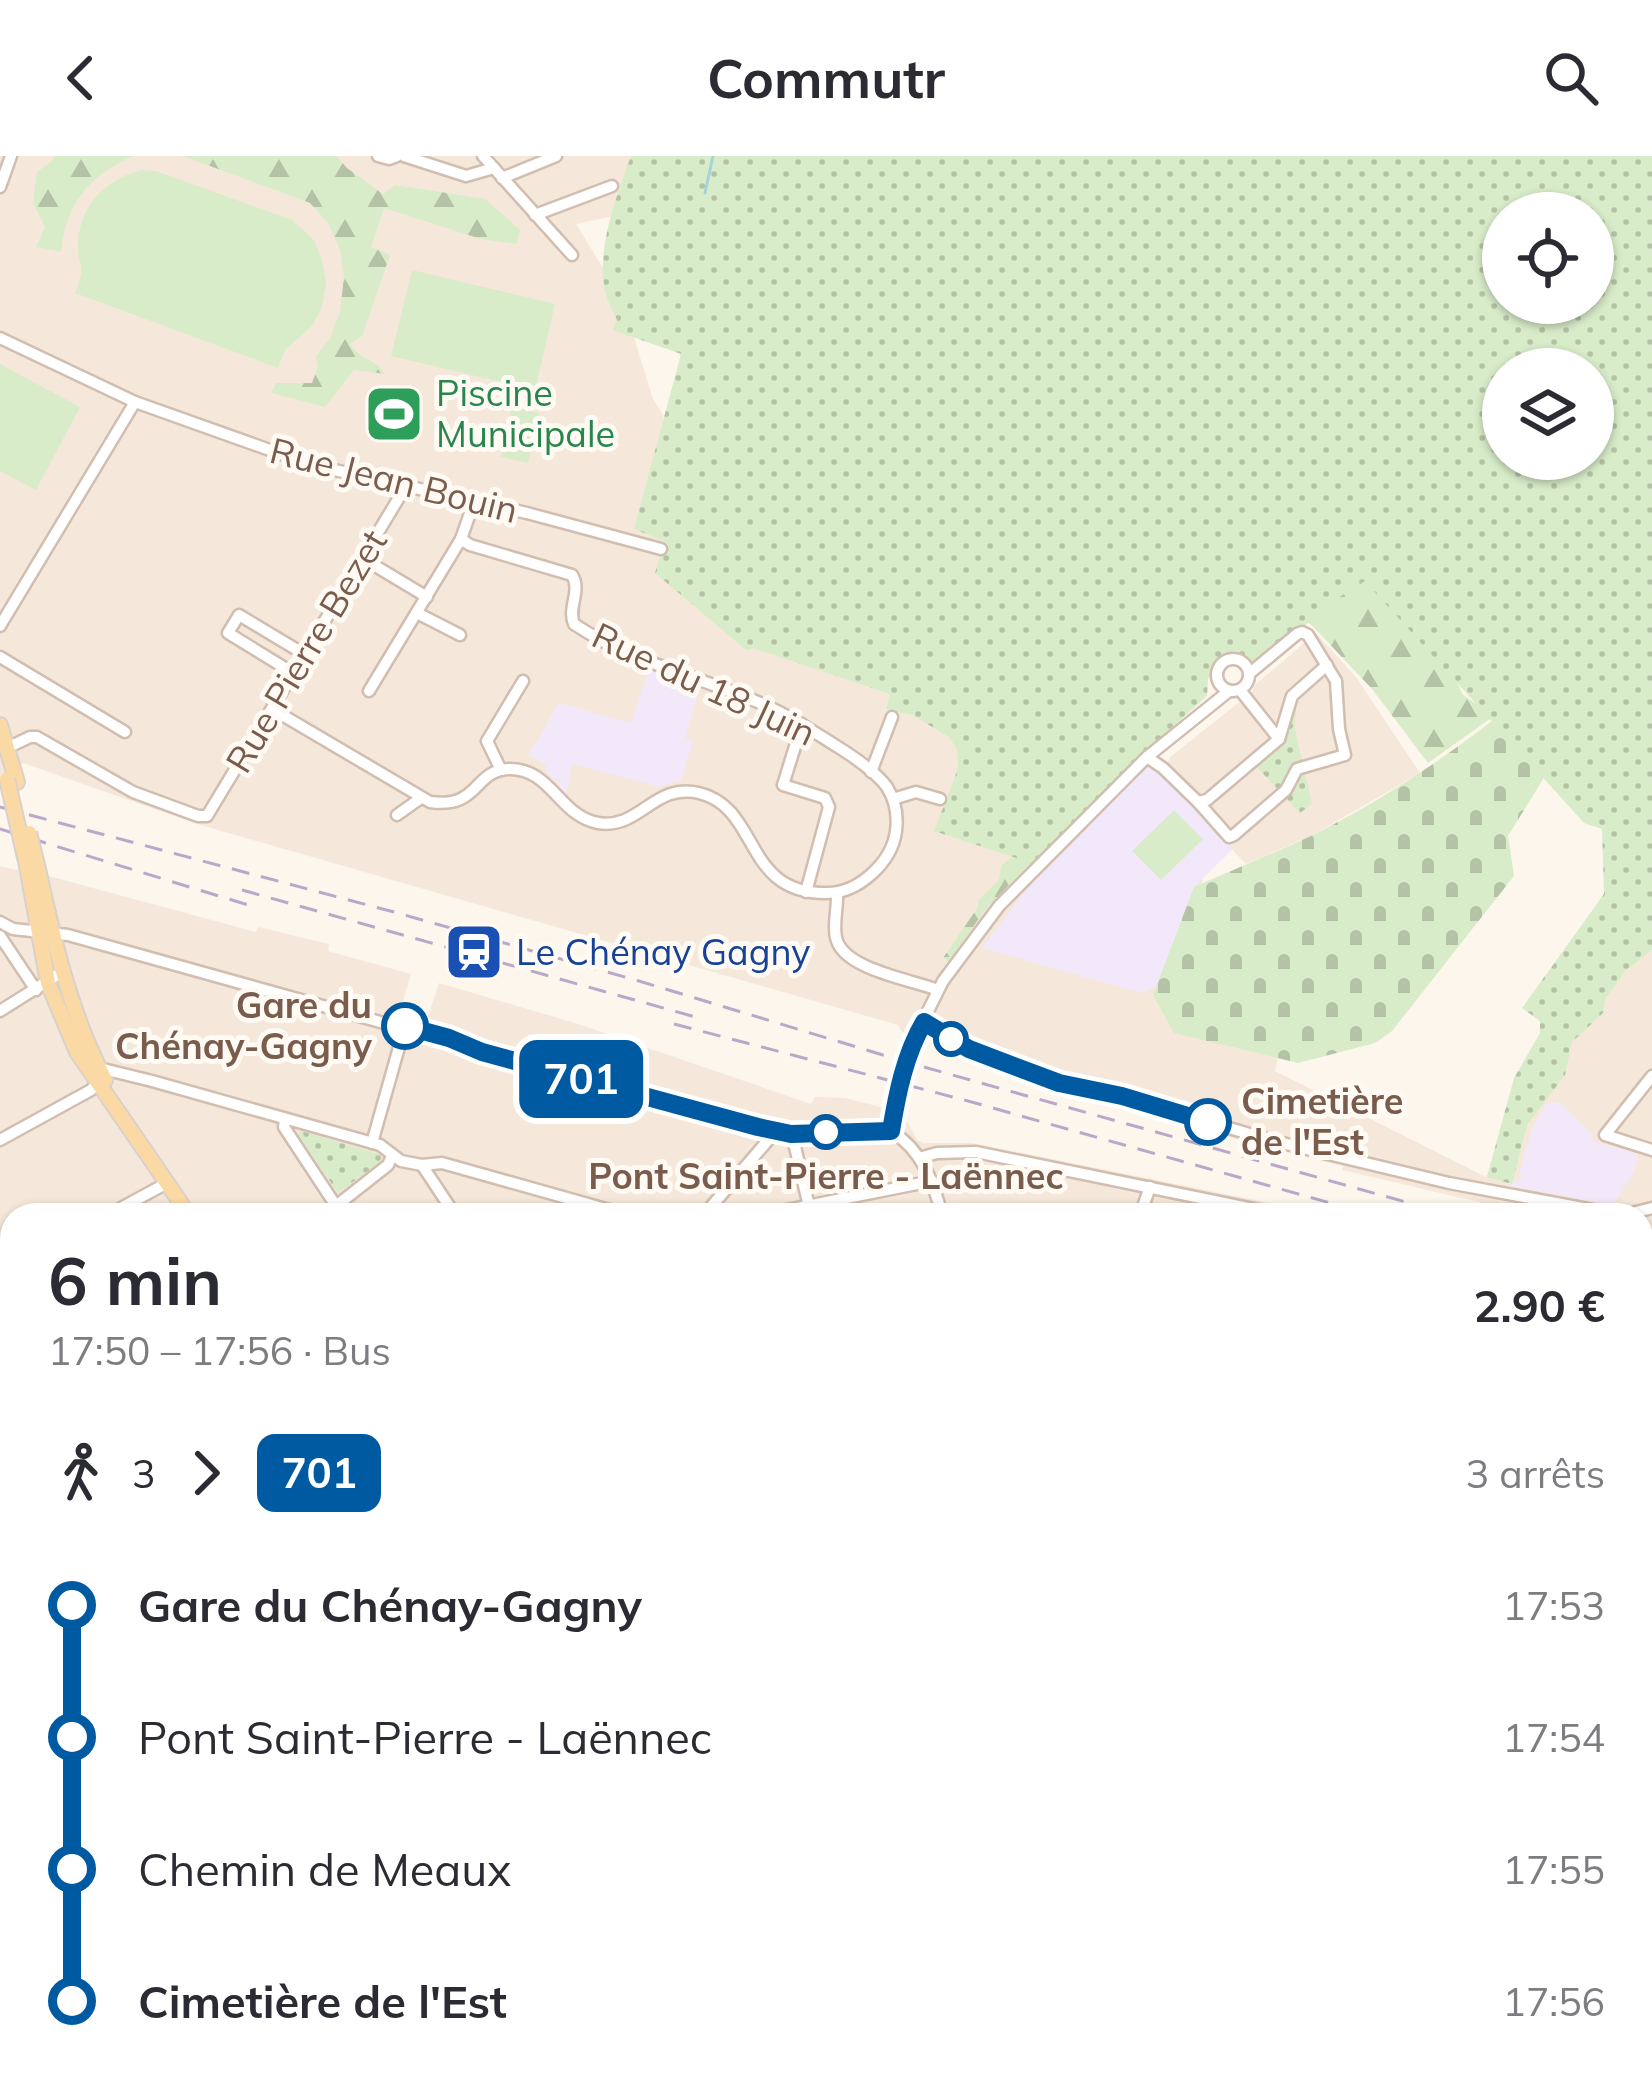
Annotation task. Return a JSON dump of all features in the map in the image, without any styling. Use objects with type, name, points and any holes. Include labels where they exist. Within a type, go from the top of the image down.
[{"type":"main road","points":[[0,725],[32,867],[42,986],[77,1052],[99,1076],[181,1203]]},
{"type":"main road","points":[[39,931],[62,972],[99,1076]]},
{"type":"street","points":[[0,187],[11,156]]},
{"type":"street","points":[[378,156],[401,156],[466,176],[498,173],[556,156]]},
{"type":"street","points":[[483,156],[572,255]]},
{"type":"street","points":[[535,215],[612,186]]},
{"type":"street","name":"Rue Jean Bouin","points":[[0,338],[135,403],[312,466],[561,522],[661,550]]},
{"type":"street","points":[[0,626],[135,403]]},
{"type":"street","name":"Rue Pierre Bezet","points":[[4,751],[37,737],[133,793],[207,816],[406,486]]},
{"type":"street","points":[[370,691],[461,539],[474,502]]},
{"type":"street","name":"Rue du 18 Juin","points":[[461,539],[572,575],[576,580],[571,617],[585,632],[802,724],[871,772],[893,799]]},
{"type":"street","points":[[362,558],[427,597]]},
{"type":"street","points":[[417,613],[460,635]]},
{"type":"street","points":[[293,673],[228,633],[239,615],[304,654]]},
{"type":"street","points":[[891,1131],[914,1039],[938,990],[999,906],[1147,758],[1248,683],[1250,673],[1297,634],[1303,632],[1336,681],[1345,754],[1297,769],[1286,790],[1234,836],[1223,833],[1198,802],[1147,758]]},
{"type":"street","points":[[0,656],[125,732]]},
{"type":"street","points":[[1250,673],[1240,660],[1225,661],[1217,675],[1220,685],[1234,691],[1279,740]]},
{"type":"street","points":[[1198,802],[1207,800],[1279,740],[1292,696],[1327,665]]},
{"type":"street","points":[[501,770],[487,741],[523,681]]},
{"type":"street","points":[[272,709],[430,802],[463,800],[501,770],[527,770],[576,815],[608,824],[623,821],[667,794],[686,791],[710,796],[730,812],[774,877],[806,892],[837,893],[862,881],[886,856],[896,836],[893,799],[916,792],[940,799]]},
{"type":"street","points":[[871,772],[892,717]]},
{"type":"street","points":[[802,724],[783,785],[825,798],[829,807],[806,892]]},
{"type":"street","points":[[397,815],[421,798]]},
{"type":"street","points":[[837,893],[836,938],[844,952],[868,966],[938,990]]},
{"type":"street","points":[[0,922],[775,1132],[891,1131],[907,1141],[919,1158],[939,1203]]},
{"type":"street","points":[[25,972],[20,946],[39,931]]},
{"type":"street","points":[[0,935],[25,972],[42,986]]},
{"type":"street","points":[[0,1010],[62,972]]},
{"type":"street","points":[[924,1022],[969,1049],[1059,1083],[1270,1140],[1556,1203]]},
{"type":"street","points":[[372,1143],[404,1028]]},
{"type":"street","points":[[0,1140],[99,1076],[380,1145],[400,1161],[442,1163],[584,1203]]},
{"type":"street","points":[[1652,1076],[1606,1130],[1606,1135],[1652,1150]]},
{"type":"street","points":[[285,1119],[284,1126],[334,1203]]},
{"type":"street","points":[[714,1203],[775,1132]]},
{"type":"street","points":[[791,1134],[808,1203]]},
{"type":"street","points":[[919,1158],[976,1152],[1226,1203]]},
{"type":"street","points":[[347,1203],[392,1156]]},
{"type":"street","points":[[422,1165],[447,1203]]},
{"type":"street","points":[[838,1203],[932,1180]]},
{"type":"street","points":[[130,1203],[167,1183]]},
{"type":"street","points":[[1144,1203],[1150,1187]]},
{"type":"shaded area","points":[[0,156],[700,156],[633,212],[576,224],[622,299],[653,399],[663,415],[676,546],[834,659],[1108,802],[1196,813],[1157,771],[1316,633],[1356,677],[1420,773],[1313,835],[1246,864],[1203,819],[1202,1034],[1223,1045],[1278,1058],[1275,1071],[1486,1177],[1577,1023],[1608,983],[1652,943],[1652,1203],[1483,1203],[1342,1170],[1343,1166],[1095,1101],[951,1048],[929,1034],[920,1041],[906,1039],[898,1025],[197,824],[23,763],[0,775]]},
{"type":"shaded area","points":[[649,668],[700,688],[685,738],[693,741],[681,780],[660,787],[572,764],[566,795],[545,771],[546,765],[528,755],[559,703],[631,723]]},
{"type":"shaded area","points":[[1150,764],[1233,849],[1194,887],[1157,986],[1141,993],[982,948],[1030,884]]},
{"type":"shaded area","points":[[0,866],[256,932],[258,927],[329,944],[328,951],[411,974],[398,1018],[425,1026],[439,983],[578,1024],[811,1104],[815,1097],[881,1107],[891,1100],[917,1140],[924,1143],[972,1143],[1270,1203],[0,1203]]},
{"type":"shaded area","points":[[1559,1102],[1593,1135],[1590,1140],[1639,1155],[1614,1203],[1510,1186],[1512,1179],[1522,1178],[1520,1170],[1533,1126],[1546,1104]]},
{"type":"green space","points":[[54,156],[133,156],[104,172],[83,193],[68,219],[61,252],[36,247],[45,227],[33,203],[37,172]]},
{"type":"green space","points":[[183,156],[336,156],[383,194],[395,185],[485,199],[520,230],[517,244],[481,239],[384,208],[371,247],[390,255],[362,336],[350,344],[385,374],[354,370],[325,407],[271,393],[276,383],[312,383],[316,356],[330,338],[340,312],[344,277],[340,250],[328,223],[310,203]]},
{"type":"green space","points":[[631,156],[1652,156],[1652,950],[1625,971],[1605,999],[1603,1013],[1572,1042],[1565,1075],[1527,1125],[1512,1184],[1487,1177],[1514,1078],[1540,1033],[1540,1021],[1522,1008],[1604,894],[1602,829],[1584,823],[1365,581],[1336,599],[1257,667],[1245,658],[1220,663],[1208,679],[1207,696],[1032,863],[934,831],[958,769],[957,749],[949,737],[912,715],[886,709],[890,694],[753,648],[746,650],[655,573],[664,541],[634,529],[681,354],[613,330],[617,320],[603,269],[610,219]]},
{"type":"green space","points":[[141,170],[156,171],[292,220],[314,240],[326,283],[322,307],[312,326],[285,350],[278,368],[75,293],[81,273],[79,233],[88,208],[105,188]]},
{"type":"green space","points":[[412,270],[555,304],[535,390],[391,356]]},
{"type":"green space","points":[[1516,324],[1532,324],[1545,342],[1544,348],[1493,348]]},
{"type":"green space","points":[[1482,360],[1482,480],[1516,480],[1512,503],[1556,545],[1583,580],[1602,578],[1609,565],[1644,562],[1652,572],[1652,833],[1644,835],[1614,820],[1618,784],[1605,760],[1566,751],[1552,740],[1549,700],[1510,707],[1505,683],[1483,676],[1483,637],[1502,608],[1485,549],[1468,550],[1478,583],[1480,615],[1455,631],[1436,637],[1398,594],[1409,589],[1426,593],[1435,553],[1416,550],[1411,542],[1392,550],[1392,561],[1378,585],[1416,633],[1447,661],[1463,695],[1494,716],[1428,763],[1372,689],[1303,616],[1262,644],[1236,614],[1380,455],[1433,411]]},
{"type":"green space","points":[[0,364],[80,407],[36,490],[0,471]]},
{"type":"green space","points":[[512,406],[539,413],[528,463],[501,457]]},
{"type":"green space","points":[[1244,624],[1234,642],[1215,645],[1178,717],[1141,740],[1128,761],[984,911],[949,962],[943,958],[978,901],[999,880],[1001,866],[1032,849],[1032,839],[1113,746],[1115,736],[1134,734],[1154,691],[1164,687],[1167,672],[1178,671],[1182,656],[1203,656],[1213,631]]},
{"type":"green space","points":[[1296,699],[1295,730],[1312,804],[1300,813],[1255,765],[1283,742]]},
{"type":"green space","name":"Cimetière de l'Est","points":[[1492,721],[1545,776],[1508,836],[1514,876],[1392,1031],[1375,1043],[1298,1063],[1174,1033],[1153,995],[1194,887],[1360,810]]},
{"type":"green space","points":[[1174,810],[1203,839],[1161,880],[1132,851]]},
{"type":"green space","points":[[301,1131],[382,1155],[380,1162],[338,1193],[298,1135]]},
{"type":"waterway","points":[[705,193],[713,156]]},
{"type":"railway","points":[[0,807],[394,912],[1409,1203]]},
{"type":"railway","points":[[0,829],[258,908]]},
{"type":"railway","points":[[242,890],[699,1018]]},
{"type":"railway","points":[[674,1024],[1330,1203]]},
{"type":"bus line","name":"701","points":[[405,1026],[482,1052],[791,1134],[891,1131],[914,1039],[924,1022],[969,1049],[1059,1083],[1208,1122]]},
{"type":"place","name":"Piscine Municipale","points":[[394,414]]},
{"type":"place","name":"Le Chénay Gagny","points":[[474,952]]},
{"type":"place","name":"Gare du Chénay-Gagny","points":[[405,1026]]},
{"type":"place","name":"Cimetière de l'Est","points":[[1208,1122]]},
{"type":"place","name":"Pont Saint-Pierre - Laënnec","points":[[826,1132]]}]
